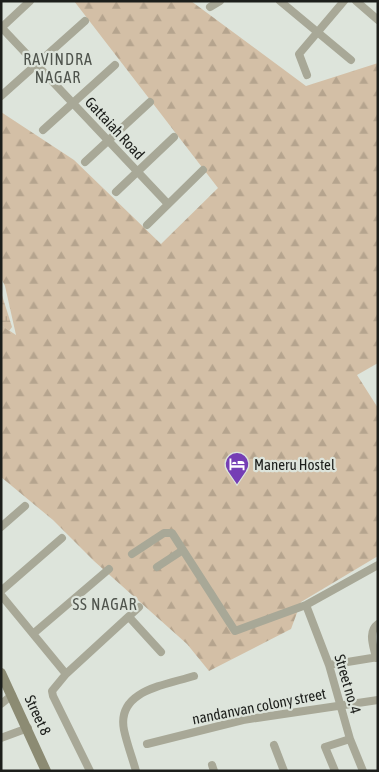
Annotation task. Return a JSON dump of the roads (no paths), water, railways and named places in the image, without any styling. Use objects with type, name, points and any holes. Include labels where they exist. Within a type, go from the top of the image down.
[{"type":"street","points":[[1,28],[30,1]]},
{"type":"street","points":[[210,7],[220,1]]},
{"type":"street","points":[[280,1],[350,60]]},
{"type":"street","points":[[307,75],[298,56],[344,1]]},
{"type":"street","points":[[356,1],[378,20]]},
{"type":"street","points":[[1,96],[85,21]]},
{"type":"street","name":"Gattaiah Road","points":[[1,28],[168,204]]},
{"type":"street","points":[[43,130],[115,65]]},
{"type":"street","points":[[85,162],[150,102]]},
{"type":"street","points":[[116,192],[174,137]]},
{"type":"street","points":[[147,225],[203,170]]},
{"type":"street","points":[[1,527],[25,506]]},
{"type":"street","points":[[132,554],[169,532],[174,536],[235,630],[306,605],[378,565]]},
{"type":"street","points":[[1,591],[62,538]]},
{"type":"street","points":[[157,567],[183,550]]},
{"type":"street","points":[[34,634],[109,569]]},
{"type":"street","points":[[1,595],[66,674]]},
{"type":"street","name":"Street no. 4","points":[[306,605],[329,665],[339,705],[363,771]]},
{"type":"street","points":[[90,771],[52,694],[66,674],[139,607]]},
{"type":"street","points":[[129,617],[161,652]]},
{"type":"street","points":[[329,665],[377,658],[371,635],[374,626],[378,624]]},
{"type":"street","name":"Street 8","points":[[1,673],[28,728],[46,771]]},
{"type":"street","points":[[136,771],[124,728],[126,704],[136,695],[194,676]]},
{"type":"street","points":[[1,704],[12,695]]},
{"type":"street","name":"nandanvan colony street","points":[[147,744],[244,720],[378,700]]},
{"type":"street","points":[[1,738],[28,728]]},
{"type":"street","points":[[335,771],[325,747],[350,738]]},
{"type":"street","points":[[274,745],[284,771]]},
{"type":"place","name":"Maneru Hostel","points":[[237,485]]},
{"type":"district","name":"RAVINDRA NAGAR","points":[[58,68]]},
{"type":"district","name":"SS NAGAR","points":[[105,604]]}]
